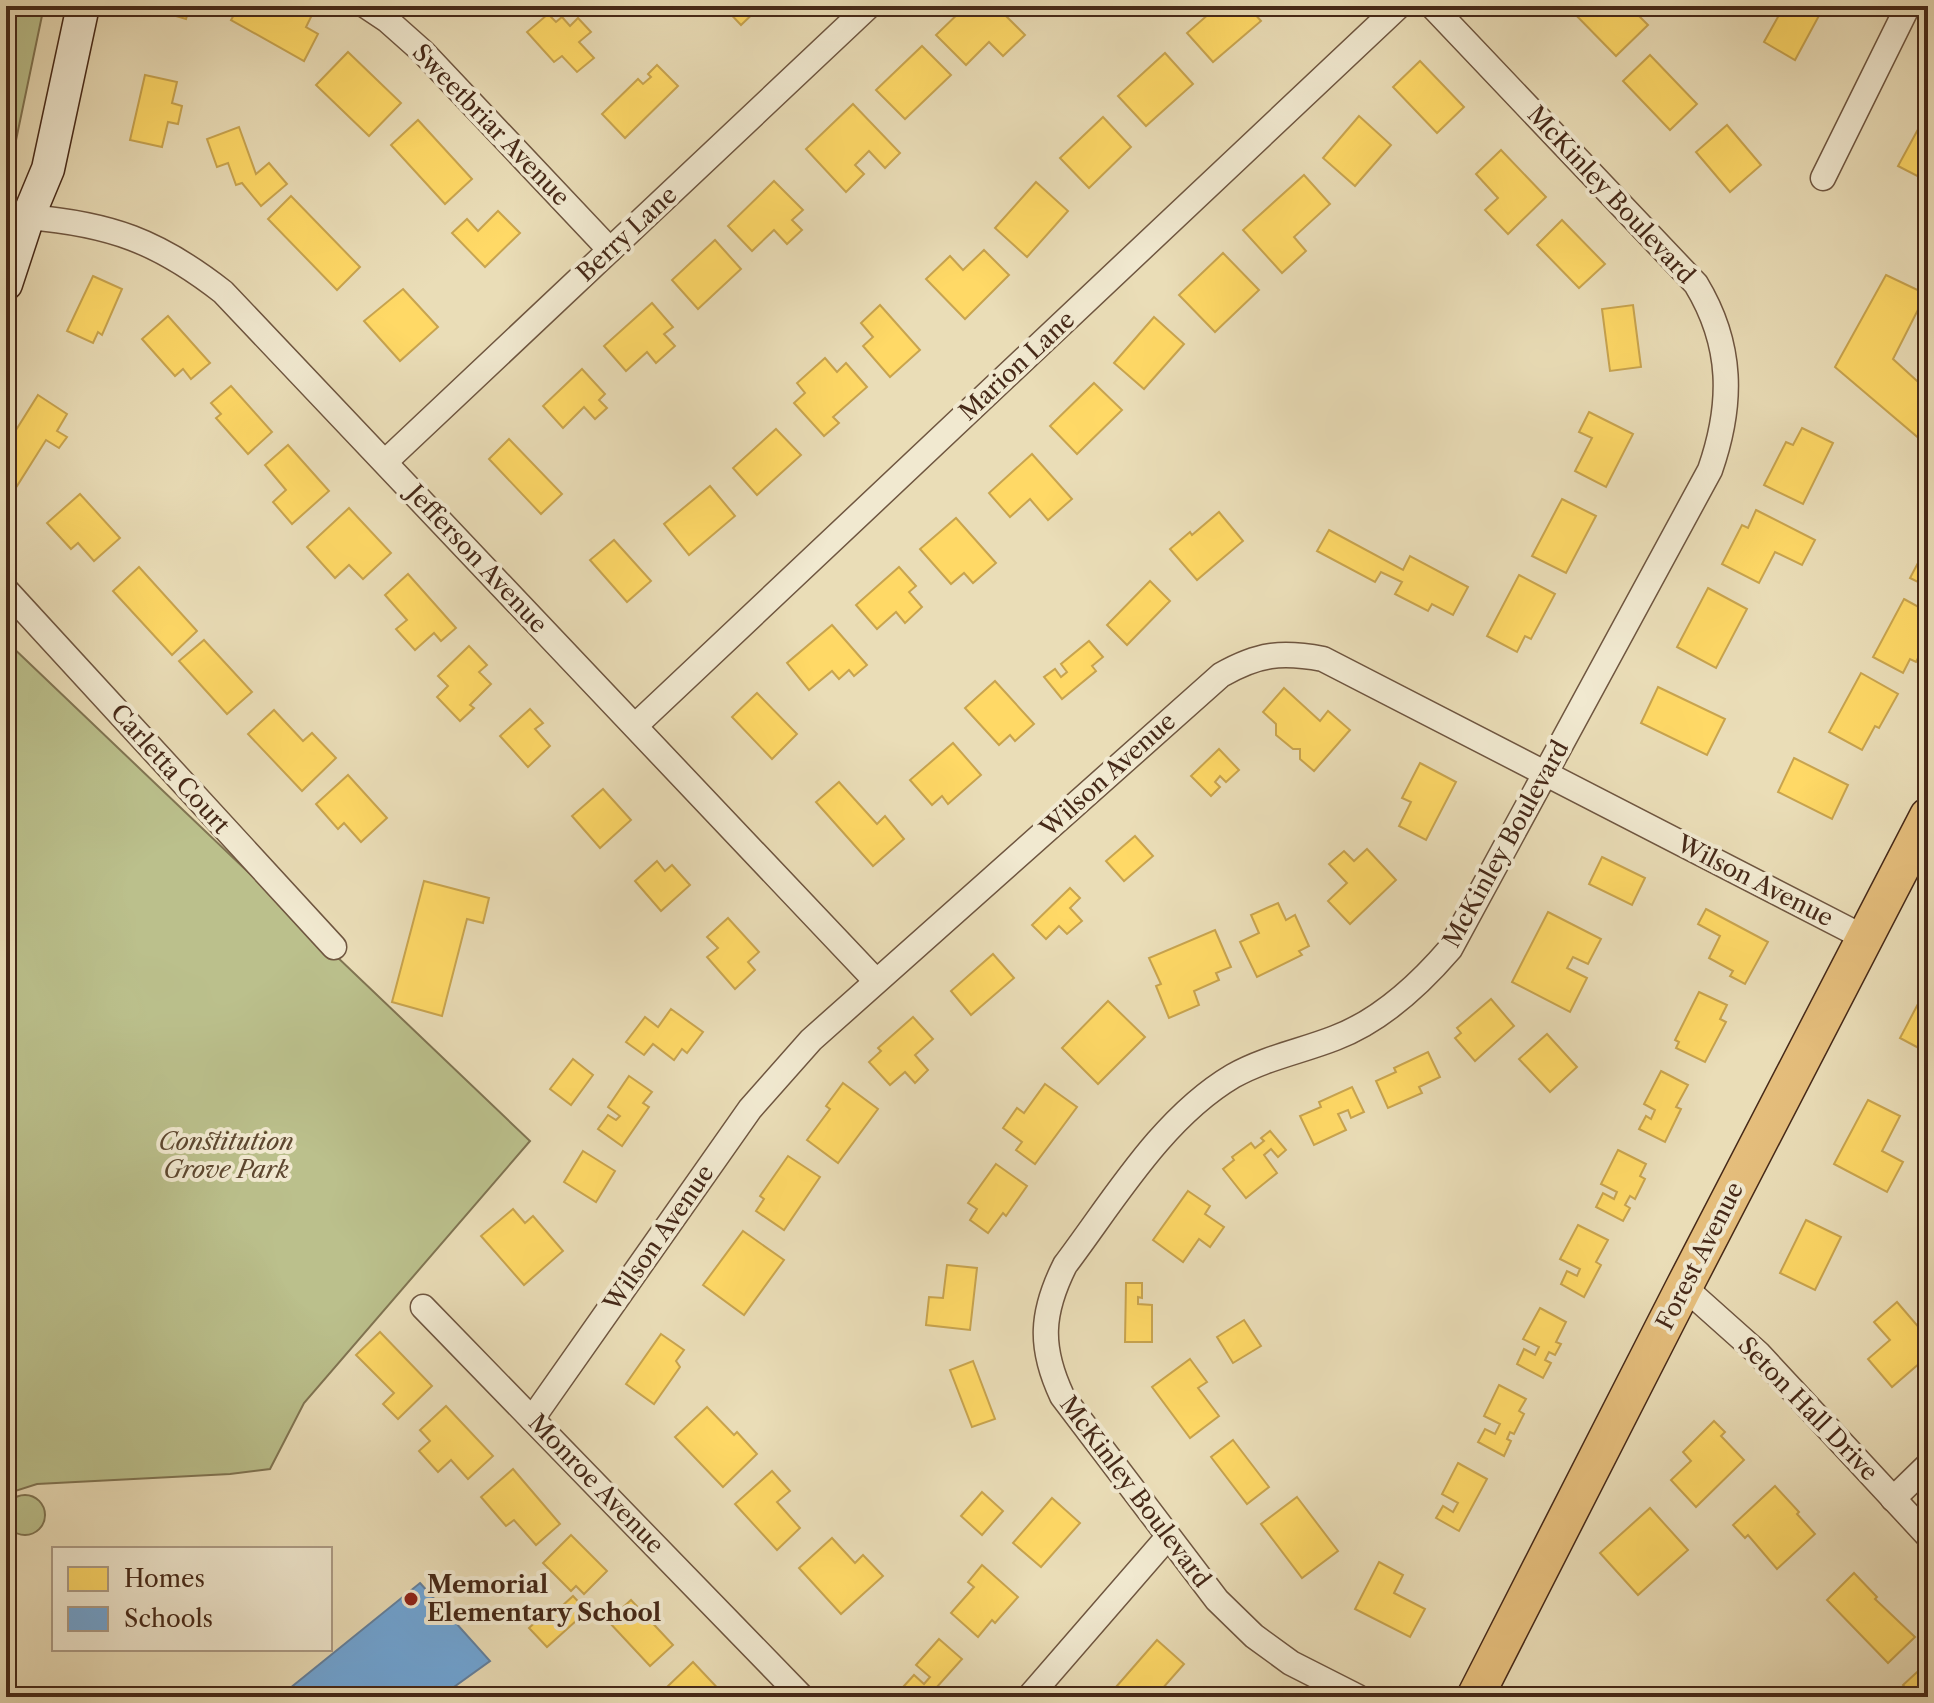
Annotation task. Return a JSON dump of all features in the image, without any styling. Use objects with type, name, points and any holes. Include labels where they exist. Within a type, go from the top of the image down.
[{"type":"main road","name":"Forest Avenue","points":[[1475,1697],[1928,816]]},
{"type":"street","points":[[6,284],[48,169],[83,6]]},
{"type":"street","name":"Sweetbriar Avenue","points":[[366,6],[423,52],[610,250]]},
{"type":"street","name":"Berry Lane","points":[[385,462],[869,6]]},
{"type":"street","name":"Marion Lane","points":[[635,726],[1399,6]]},
{"type":"street","name":"McKinley Boulevard","points":[[1358,1697],[1291,1663],[1254,1636],[1217,1600],[1062,1396],[1051,1372],[1045,1345],[1045,1317],[1065,1265],[1172,1124],[1202,1097],[1235,1075],[1266,1061],[1338,1037],[1377,1016],[1408,993],[1450,949],[1710,470],[1721,437],[1727,404],[1726,366],[1718,330],[1696,284],[1432,6]]},
{"type":"street","points":[[1823,178],[1908,6]]},
{"type":"street","name":"Jefferson Avenue","points":[[28,217],[76,221],[115,230],[152,245],[192,267],[223,292],[876,981]]},
{"type":"street","name":"Carletta Court","points":[[6,590],[334,947]]},
{"type":"street","name":"Wilson Avenue","points":[[532,1419],[750,1109],[811,1040],[1221,675],[1244,662],[1283,654],[1323,659],[1865,938]]},
{"type":"street","name":"Seton Hall Drive","points":[[1684,1287],[1758,1353],[1928,1536]]},
{"type":"street","name":"Monroe Avenue","points":[[423,1307],[802,1697]]},
{"type":"street","points":[[1893,1499],[1928,1465]]},
{"type":"street","points":[[1029,1697],[1167,1538]]},
{"type":"green space","points":[[6,6],[44,6],[10,169],[6,166]]},
{"type":"green space","name":"Constitution Grove Park","points":[[6,641],[530,1141],[304,1403],[270,1469],[230,1474],[37,1484],[6,1494]]},
{"type":"green space","points":[[25,1495],[39,1501],[45,1515],[39,1529],[25,1535],[11,1529],[5,1515],[11,1501]]},
{"type":"building: Homes","points":[[154,6],[190,6],[186,19],[153,9]]},
{"type":"building: Homes","points":[[239,6],[292,6],[311,17],[306,27],[318,34],[304,61],[231,20]]},
{"type":"building: Homes","points":[[723,6],[761,6],[741,25]]},
{"type":"building: Homes","points":[[966,6],[996,6],[1025,35],[1003,56],[989,42],[966,65],[936,35]]},
{"type":"building: Homes","points":[[1218,6],[1248,6],[1261,21],[1213,62],[1187,33]]},
{"type":"building: Homes","points":[[1567,6],[1629,6],[1648,25],[1616,56]]},
{"type":"building: Homes","points":[[1784,6],[1810,6],[1821,12],[1795,60],[1764,42]]},
{"type":"building: Homes","points":[[548,14],[556,22],[562,17],[570,26],[578,18],[591,32],[579,42],[594,58],[577,72],[562,56],[554,62],[527,32]]},
{"type":"building: Homes","points":[[922,46],[951,75],[905,119],[876,90]]},
{"type":"building: Homes","points":[[348,52],[401,103],[369,136],[316,85]]},
{"type":"building: Homes","points":[[1165,53],[1193,84],[1146,126],[1118,96]]},
{"type":"building: Homes","points":[[1650,55],[1697,104],[1670,130],[1623,81]]},
{"type":"building: Homes","points":[[1420,61],[1464,107],[1437,133],[1393,87]]},
{"type":"building: Homes","points":[[657,65],[678,86],[625,138],[602,114],[638,79],[643,84],[651,77],[648,74]]},
{"type":"building: Homes","points":[[145,75],[177,82],[172,103],[182,106],[178,124],[168,122],[162,147],[130,140]]},
{"type":"building: Homes","points":[[853,104],[900,153],[885,168],[869,151],[855,165],[864,174],[846,192],[806,149]]},
{"type":"building: Homes","points":[[1928,111],[1928,175],[1925,180],[1898,166]]},
{"type":"building: Homes","points":[[1359,116],[1391,145],[1355,186],[1323,158]]},
{"type":"building: Homes","points":[[1103,117],[1131,147],[1089,188],[1060,158]]},
{"type":"building: Homes","points":[[418,120],[472,179],[445,204],[391,145]]},
{"type":"building: Homes","points":[[1727,125],[1761,165],[1730,192],[1696,152]]},
{"type":"building: Homes","points":[[239,127],[256,174],[269,163],[287,184],[261,206],[242,183],[236,185],[228,163],[217,167],[207,139]]},
{"type":"building: Homes","points":[[1501,150],[1546,197],[1508,234],[1485,210],[1498,198],[1476,174]]},
{"type":"building: Homes","points":[[1304,175],[1330,204],[1294,237],[1306,251],[1282,273],[1243,230]]},
{"type":"building: Homes","points":[[774,181],[803,210],[792,220],[802,230],[787,244],[774,230],[752,251],[728,226]]},
{"type":"building: Homes","points":[[1036,182],[1068,211],[1027,257],[995,228]]},
{"type":"building: Homes","points":[[291,196],[360,267],[337,290],[268,219]]},
{"type":"building: Homes","points":[[498,211],[520,233],[485,267],[452,233],[467,219],[478,231]]},
{"type":"building: Homes","points":[[1562,220],[1605,264],[1579,288],[1537,245]]},
{"type":"building: Homes","points":[[715,240],[741,269],[698,309],[672,280]]},
{"type":"building: Homes","points":[[984,250],[1009,275],[965,319],[926,279],[950,256],[963,270]]},
{"type":"building: Homes","points":[[1223,253],[1259,290],[1215,332],[1179,295]]},
{"type":"building: Homes","points":[[1886,275],[1926,294],[1893,359],[1928,391],[1928,446],[1835,367]]},
{"type":"building: Homes","points":[[93,276],[122,289],[102,335],[98,332],[93,343],[67,331]]},
{"type":"building: Homes","points":[[403,289],[438,327],[400,361],[364,321]]},
{"type":"building: Homes","points":[[652,303],[673,327],[664,334],[675,346],[656,363],[647,352],[626,371],[604,346]]},
{"type":"building: Homes","points":[[880,305],[920,350],[890,377],[863,346],[873,337],[861,323]]},
{"type":"building: Homes","points":[[1633,305],[1641,367],[1610,371],[1602,309]]},
{"type":"building: Homes","points":[[168,316],[210,363],[191,379],[183,369],[175,376],[142,339]]},
{"type":"building: Homes","points":[[1154,317],[1184,344],[1144,389],[1114,363]]},
{"type":"building: Homes","points":[[825,358],[837,372],[846,363],[867,387],[833,417],[839,423],[824,436],[794,403],[805,393],[797,383]]},
{"type":"building: Homes","points":[[582,369],[605,394],[599,400],[607,408],[595,419],[584,407],[563,428],[543,406]]},
{"type":"building: Homes","points":[[1094,383],[1122,410],[1077,454],[1050,426]]},
{"type":"building: Homes","points":[[231,386],[272,432],[248,454],[216,418],[221,414],[211,403]]},
{"type":"building: Homes","points":[[38,395],[67,414],[57,431],[67,437],[59,448],[46,440],[17,486],[6,479],[6,446]]},
{"type":"building: Homes","points":[[1589,412],[1633,434],[1606,487],[1575,471],[1592,438],[1579,432]]},
{"type":"building: Homes","points":[[1802,428],[1833,443],[1803,504],[1764,485],[1786,442],[1793,445]]},
{"type":"building: Homes","points":[[776,429],[801,455],[757,495],[733,468]]},
{"type":"building: Homes","points":[[509,439],[562,494],[541,514],[489,459]]},
{"type":"building: Homes","points":[[288,445],[329,491],[292,524],[273,502],[286,490],[265,465]]},
{"type":"building: Homes","points":[[1032,454],[1072,499],[1048,520],[1030,499],[1010,517],[989,493]]},
{"type":"building: Homes","points":[[710,486],[735,516],[689,555],[664,524]]},
{"type":"building: Homes","points":[[80,494],[120,538],[94,561],[78,543],[71,549],[47,523]]},
{"type":"building: Homes","points":[[1562,499],[1596,516],[1566,573],[1532,556]]},
{"type":"building: Homes","points":[[349,508],[391,553],[363,579],[349,565],[335,578],[307,547]]},
{"type":"building: Homes","points":[[1756,510],[1815,540],[1802,565],[1775,552],[1759,583],[1722,564],[1742,525],[1748,528]]},
{"type":"building: Homes","points":[[1219,512],[1243,541],[1197,580],[1170,549]]},
{"type":"building: Homes","points":[[956,518],[996,563],[973,583],[964,573],[951,584],[920,549]]},
{"type":"building: Homes","points":[[1329,530],[1403,570],[1410,556],[1468,587],[1453,615],[1432,604],[1428,611],[1395,594],[1402,582],[1381,572],[1375,582],[1317,551]]},
{"type":"building: Homes","points":[[614,540],[651,581],[627,602],[590,560]]},
{"type":"building: Homes","points":[[1928,544],[1928,587],[1910,578]]},
{"type":"building: Homes","points":[[139,567],[197,631],[172,655],[113,591]]},
{"type":"building: Homes","points":[[899,567],[916,586],[909,592],[922,607],[905,623],[896,612],[877,629],[856,605]]},
{"type":"building: Homes","points":[[408,574],[456,628],[441,641],[434,633],[415,650],[396,629],[407,620],[385,595]]},
{"type":"building: Homes","points":[[1519,575],[1555,594],[1531,639],[1525,636],[1517,652],[1487,636]]},
{"type":"building: Homes","points":[[1150,581],[1170,601],[1127,645],[1107,625]]},
{"type":"building: Homes","points":[[1708,588],[1747,609],[1716,668],[1677,647]]},
{"type":"building: Homes","points":[[1904,599],[1928,612],[1928,639],[1916,662],[1910,659],[1903,673],[1873,657]]},
{"type":"building: Homes","points":[[832,625],[867,665],[854,676],[849,670],[839,679],[832,671],[809,690],[787,663]]},
{"type":"building: Homes","points":[[204,640],[252,692],[227,714],[179,661]]},
{"type":"building: Homes","points":[[1089,641],[1103,657],[1092,666],[1096,671],[1062,699],[1044,677],[1055,669],[1061,677],[1067,672],[1061,664]]},
{"type":"building: Homes","points":[[469,646],[487,665],[479,672],[491,684],[470,705],[474,708],[460,721],[437,697],[448,686],[438,676]]},
{"type":"building: Homes","points":[[1861,673],[1898,694],[1879,728],[1875,726],[1862,750],[1829,732]]},
{"type":"building: Homes","points":[[995,681],[1034,724],[1015,741],[1010,735],[999,745],[965,708]]},
{"type":"building: Homes","points":[[1658,687],[1725,719],[1707,755],[1641,723]]},
{"type":"building: Homes","points":[[1284,688],[1320,721],[1328,711],[1350,730],[1314,771],[1300,759],[1300,749],[1293,749],[1276,735],[1276,724],[1263,712]]},
{"type":"building: Homes","points":[[757,693],[797,734],[772,759],[732,717]]},
{"type":"building: Homes","points":[[530,709],[543,723],[535,729],[550,746],[528,767],[500,736]]},
{"type":"building: Homes","points":[[274,710],[303,741],[312,733],[336,758],[302,791],[248,734]]},
{"type":"building: Homes","points":[[953,743],[981,775],[948,804],[942,796],[932,805],[910,780]]},
{"type":"building: Homes","points":[[1219,749],[1239,770],[1226,782],[1220,776],[1215,782],[1220,787],[1211,796],[1191,776]]},
{"type":"building: Homes","points":[[1794,758],[1848,785],[1832,819],[1778,792]]},
{"type":"building: Homes","points":[[1420,763],[1456,782],[1426,840],[1399,826],[1411,802],[1402,798]]},
{"type":"building: Homes","points":[[348,775],[387,818],[361,842],[344,823],[338,829],[316,804]]},
{"type":"building: Homes","points":[[839,782],[877,824],[885,816],[904,839],[873,866],[816,802]]},
{"type":"building: Homes","points":[[603,789],[631,820],[600,848],[572,816]]},
{"type":"building: Homes","points":[[1135,836],[1153,856],[1124,881],[1106,861]]},
{"type":"building: Homes","points":[[1367,849],[1396,880],[1350,924],[1328,901],[1347,883],[1329,864],[1344,851],[1354,861]]},
{"type":"building: Homes","points":[[1602,857],[1645,878],[1632,905],[1589,884]]},
{"type":"building: Homes","points":[[657,861],[665,871],[672,865],[690,885],[661,911],[635,881]]},
{"type":"building: Homes","points":[[424,881],[489,898],[483,923],[467,919],[442,1016],[392,1002]]},
{"type":"building: Homes","points":[[1070,888],[1080,898],[1070,908],[1082,921],[1067,934],[1059,926],[1046,939],[1032,925]]},
{"type":"building: Homes","points":[[1278,903],[1286,920],[1295,915],[1309,946],[1299,951],[1302,955],[1257,977],[1240,942],[1259,933],[1251,915]]},
{"type":"building: Homes","points":[[1706,909],[1768,942],[1745,984],[1730,976],[1733,971],[1709,958],[1720,936],[1698,924]]},
{"type":"building: Homes","points":[[1548,912],[1601,939],[1588,964],[1573,957],[1567,968],[1587,978],[1570,1012],[1512,982]]},
{"type":"building: Homes","points":[[728,918],[759,952],[748,962],[755,970],[735,989],[707,957],[718,948],[707,937]]},
{"type":"building: Homes","points":[[1215,930],[1231,967],[1216,973],[1219,980],[1194,991],[1199,1005],[1169,1018],[1156,986],[1161,984],[1149,958]]},
{"type":"building: Homes","points":[[993,954],[1014,978],[971,1015],[951,991]]},
{"type":"building: Homes","points":[[1928,985],[1928,1053],[1900,1038]]},
{"type":"building: Homes","points":[[1699,992],[1727,1005],[1720,1019],[1726,1022],[1705,1062],[1676,1048],[1679,1042],[1675,1040]]},
{"type":"building: Homes","points":[[1491,999],[1514,1026],[1475,1061],[1455,1038],[1461,1033],[1457,1028]]},
{"type":"building: Homes","points":[[1108,1001],[1145,1037],[1098,1084],[1062,1048]]},
{"type":"building: Homes","points":[[671,1009],[703,1032],[687,1053],[682,1049],[674,1060],[653,1044],[644,1055],[626,1042],[645,1017],[658,1027]]},
{"type":"building: Homes","points":[[913,1017],[933,1039],[915,1055],[928,1070],[915,1083],[905,1072],[890,1085],[869,1062],[881,1051],[878,1048]]},
{"type":"building: Homes","points":[[1547,1034],[1577,1067],[1550,1092],[1519,1059]]},
{"type":"building: Homes","points":[[1428,1052],[1440,1077],[1419,1087],[1422,1093],[1388,1108],[1376,1081],[1396,1072],[1394,1068]]},
{"type":"building: Homes","points":[[573,1059],[593,1075],[571,1105],[550,1089]]},
{"type":"building: Homes","points":[[1661,1071],[1688,1085],[1676,1107],[1681,1109],[1665,1142],[1639,1129],[1646,1116],[1651,1119],[1655,1110],[1644,1104]]},
{"type":"building: Homes","points":[[629,1076],[652,1092],[643,1103],[649,1107],[622,1146],[598,1129],[608,1115],[616,1120],[620,1116],[608,1107]]},
{"type":"building: Homes","points":[[843,1083],[878,1109],[838,1163],[807,1140],[830,1109],[826,1106]]},
{"type":"building: Homes","points":[[1045,1084],[1077,1107],[1035,1164],[1016,1150],[1022,1142],[1003,1128],[1017,1108],[1024,1113]]},
{"type":"building: Homes","points":[[1352,1087],[1364,1112],[1351,1118],[1348,1110],[1338,1114],[1346,1130],[1314,1145],[1300,1116],[1321,1107],[1319,1102]]},
{"type":"building: Homes","points":[[1868,1100],[1900,1116],[1882,1151],[1903,1162],[1887,1192],[1834,1164]]},
{"type":"building: Homes","points":[[1270,1131],[1286,1150],[1278,1157],[1271,1149],[1264,1155],[1277,1173],[1246,1198],[1223,1169],[1234,1160],[1232,1157],[1251,1143],[1255,1148],[1264,1141],[1261,1138]]},
{"type":"building: Homes","points":[[1618,1150],[1646,1164],[1640,1176],[1645,1179],[1635,1199],[1630,1196],[1625,1205],[1630,1208],[1623,1221],[1596,1207],[1603,1193],[1614,1199],[1617,1192],[1601,1184]]},
{"type":"building: Homes","points":[[583,1151],[615,1171],[596,1202],[564,1182]]},
{"type":"building: Homes","points":[[788,1156],[820,1177],[784,1230],[756,1211],[764,1199],[760,1196]]},
{"type":"building: Homes","points":[[996,1164],[1027,1186],[1006,1216],[1003,1213],[988,1233],[970,1220],[977,1209],[968,1203]]},
{"type":"building: Homes","points":[[1188,1191],[1210,1206],[1205,1214],[1224,1227],[1210,1247],[1199,1239],[1183,1262],[1153,1240]]},
{"type":"building: Homes","points":[[513,1209],[525,1223],[533,1216],[563,1251],[524,1285],[481,1236]]},
{"type":"building: Homes","points":[[1806,1220],[1841,1237],[1815,1290],[1780,1273]]},
{"type":"building: Homes","points":[[1578,1225],[1608,1240],[1596,1262],[1601,1265],[1584,1297],[1561,1284],[1567,1271],[1577,1276],[1580,1269],[1560,1259]]},
{"type":"building: Homes","points":[[743,1231],[784,1260],[744,1315],[703,1285]]},
{"type":"building: Homes","points":[[947,1265],[977,1268],[970,1330],[926,1325],[929,1297],[943,1298]]},
{"type":"building: Homes","points":[[1126,1283],[1142,1283],[1142,1298],[1138,1297],[1138,1304],[1152,1305],[1152,1342],[1125,1342]]},
{"type":"building: Homes","points":[[1897,1302],[1928,1338],[1928,1356],[1892,1387],[1868,1359],[1890,1340],[1874,1322]]},
{"type":"building: Homes","points":[[1540,1308],[1566,1322],[1556,1342],[1561,1344],[1555,1355],[1549,1352],[1545,1360],[1551,1363],[1543,1378],[1517,1364],[1524,1349],[1535,1355],[1539,1347],[1523,1339]]},
{"type":"building: Homes","points":[[1244,1320],[1261,1346],[1233,1363],[1217,1337]]},
{"type":"building: Homes","points":[[380,1332],[432,1386],[398,1419],[383,1404],[394,1393],[356,1355]]},
{"type":"building: Homes","points":[[661,1334],[684,1350],[676,1361],[680,1367],[654,1404],[626,1384]]},
{"type":"building: Homes","points":[[1190,1359],[1207,1382],[1198,1388],[1219,1416],[1190,1438],[1152,1387]]},
{"type":"building: Homes","points":[[973,1361],[995,1419],[972,1427],[950,1370]]},
{"type":"building: Homes","points":[[1499,1385],[1526,1399],[1519,1411],[1524,1414],[1514,1434],[1510,1432],[1507,1439],[1511,1441],[1504,1456],[1478,1442],[1485,1429],[1495,1434],[1500,1424],[1484,1416]]},
{"type":"building: Homes","points":[[446,1406],[493,1456],[468,1479],[451,1460],[438,1472],[419,1451],[430,1441],[420,1430]]},
{"type":"building: Homes","points":[[707,1407],[757,1454],[723,1487],[675,1437]]},
{"type":"building: Homes","points":[[1714,1421],[1725,1432],[1721,1436],[1744,1460],[1696,1507],[1671,1480],[1691,1461],[1683,1452]]},
{"type":"building: Homes","points":[[1233,1440],[1269,1487],[1247,1504],[1211,1457]]},
{"type":"building: Homes","points":[[1458,1463],[1487,1479],[1459,1531],[1436,1518],[1443,1506],[1453,1512],[1458,1503],[1442,1494]]},
{"type":"building: Homes","points":[[513,1469],[560,1524],[536,1545],[514,1520],[506,1526],[481,1497]]},
{"type":"building: Homes","points":[[772,1471],[790,1491],[777,1502],[800,1528],[777,1550],[735,1504]]},
{"type":"building: Homes","points":[[1775,1486],[1815,1534],[1777,1569],[1748,1535],[1745,1538],[1733,1525]]},
{"type":"building: Homes","points":[[982,1492],[1003,1511],[982,1535],[961,1516]]},
{"type":"building: Homes","points":[[1297,1497],[1338,1551],[1302,1578],[1261,1524]]},
{"type":"building: Homes","points":[[1052,1498],[1080,1523],[1041,1567],[1013,1543]]},
{"type":"building: Homes","points":[[1650,1508],[1688,1550],[1638,1595],[1600,1553]]},
{"type":"building: Homes","points":[[571,1535],[607,1571],[584,1594],[576,1586],[571,1591],[543,1563]]},
{"type":"building: Homes","points":[[832,1538],[855,1563],[863,1555],[883,1576],[841,1614],[799,1568]]},
{"type":"building: Homes","points":[[1379,1562],[1403,1575],[1394,1593],[1425,1609],[1410,1637],[1355,1609]]},
{"type":"building: Homes","points":[[982,1565],[1018,1597],[978,1637],[951,1613],[974,1587],[968,1582]]},
{"type":"building: Homes","points":[[1854,1573],[1877,1597],[1875,1599],[1915,1637],[1888,1663],[1827,1600]]},
{"type":"building: Homes","points":[[573,1596],[587,1611],[547,1647],[529,1628],[545,1613],[549,1618]]},
{"type":"building: Homes","points":[[631,1600],[673,1645],[650,1666],[608,1621]]},
{"type":"building: Homes","points":[[939,1639],[962,1659],[928,1697],[917,1697],[904,1686],[914,1675],[924,1684],[930,1677],[916,1665]]},
{"type":"building: Homes","points":[[1157,1640],[1184,1664],[1155,1697],[1127,1697],[1116,1687]]},
{"type":"building: Homes","points":[[693,1662],[726,1697],[678,1697],[668,1686]]},
{"type":"building: Homes","points":[[1928,1662],[1928,1697],[1914,1697],[1903,1685]]},
{"type":"building: Schools","name":"Memorial Elementary School","points":[[420,1583],[490,1661],[440,1697],[279,1697]]},
{"type":"place","name":"Memorial Elementary School","points":[[411,1599]]}]
